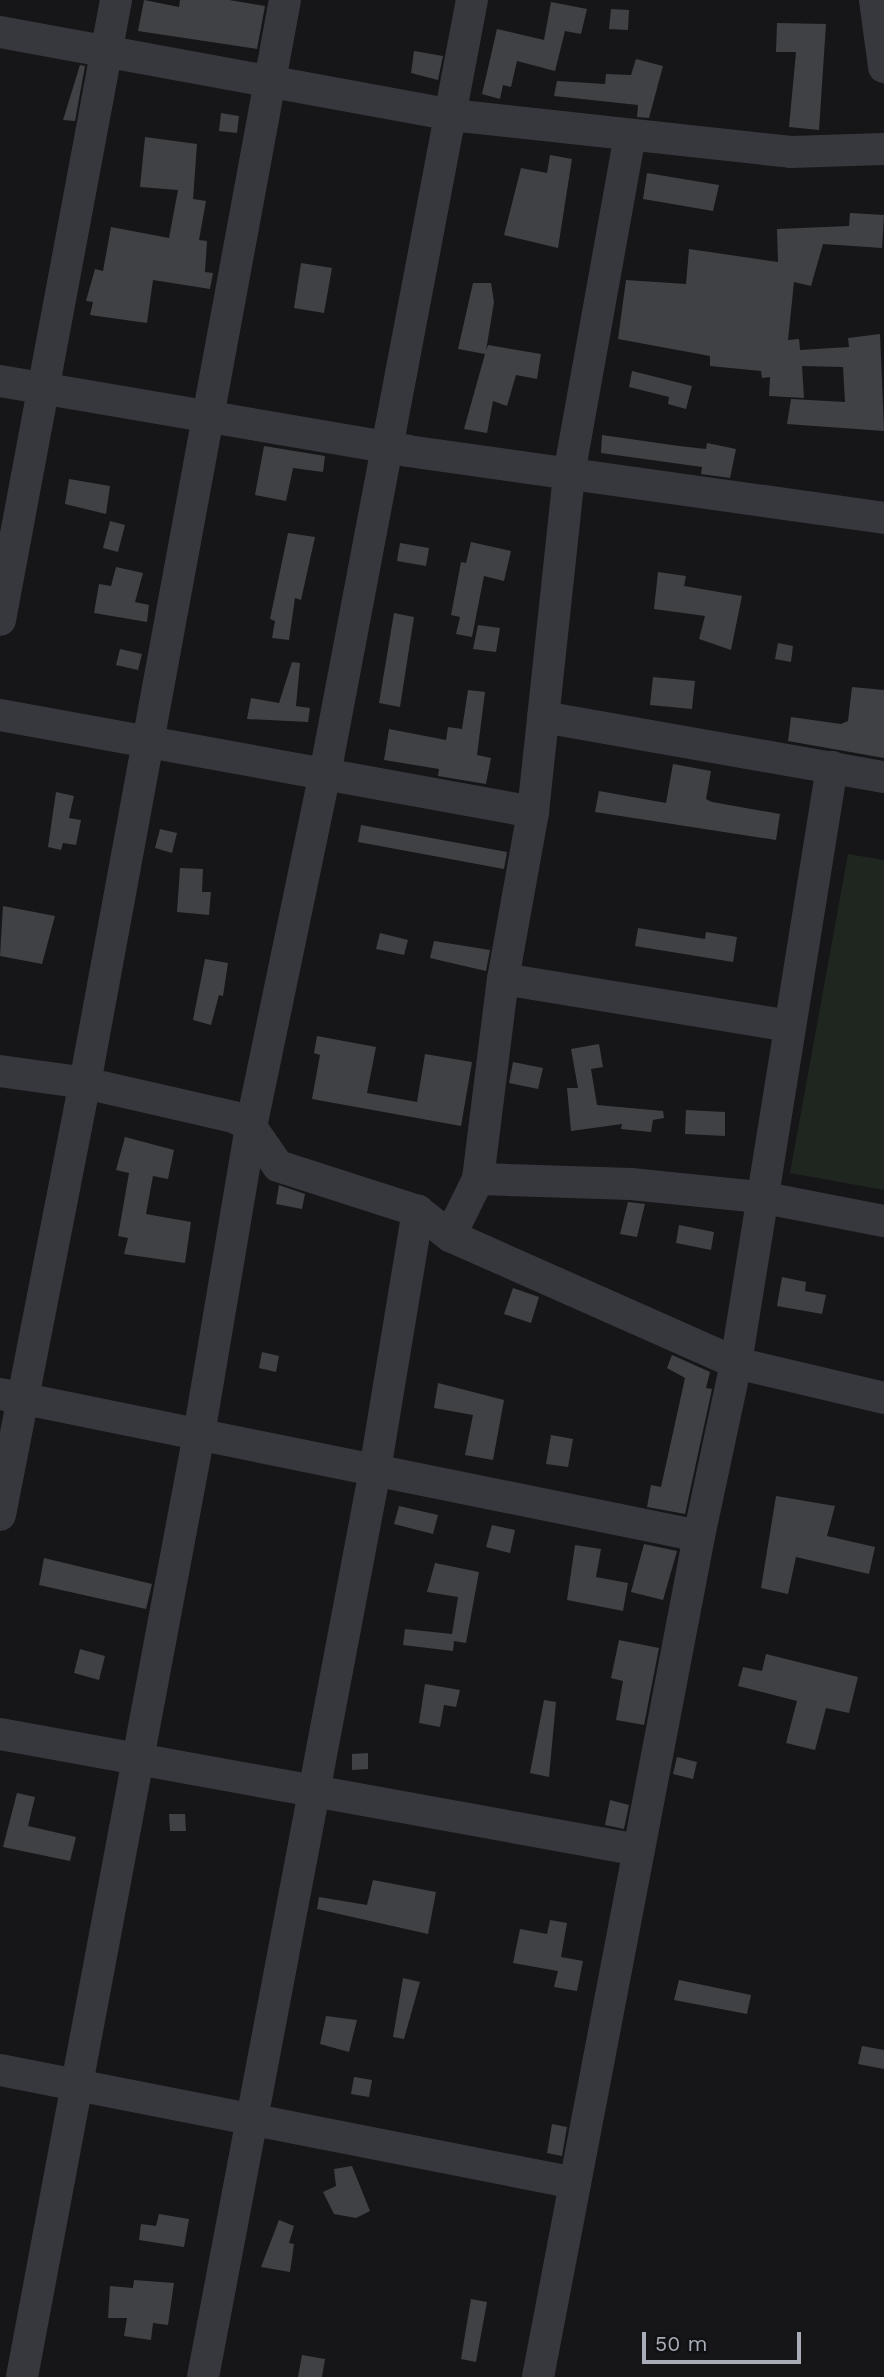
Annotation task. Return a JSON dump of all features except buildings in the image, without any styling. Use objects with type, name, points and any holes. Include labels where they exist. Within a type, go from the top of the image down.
[{"type":"street","points":[[0,621],[116,0]]},
{"type":"street","points":[[0,1515],[11,1396],[85,1083],[285,0]]},
{"type":"street","points":[[22,2377],[199,1434],[251,1127],[325,775],[472,0]]},
{"type":"street","points":[[875,0],[884,67]]},
{"type":"street","points":[[0,32],[451,116],[790,152],[884,149]]},
{"type":"street","points":[[450,1236],[478,1179],[503,979],[533,812],[569,474],[630,135]]},
{"type":"street","points":[[0,381],[387,448],[884,518]]},
{"type":"street","points":[[0,715],[533,812]]},
{"type":"street","points":[[544,717],[884,777]]},
{"type":"street","points":[[538,2377],[698,1536],[736,1363],[760,1197],[832,767]]},
{"type":"street","points":[[503,979],[789,1026]]},
{"type":"street","points":[[0,1070],[85,1083],[234,1117],[251,1127],[278,1166],[418,1210],[450,1236],[736,1363],[884,1398]]},
{"type":"street","points":[[478,1179],[631,1184],[760,1197],[884,1221]]},
{"type":"street","points":[[203,2377],[312,1790],[375,1471],[418,1210]]},
{"type":"street","points":[[11,1396],[698,1536]]},
{"type":"street","points":[[0,1734],[639,1850]]},
{"type":"street","points":[[0,2070],[575,2183]]},
{"type":"shaded area","points":[[848,854],[884,860],[884,1190],[790,1173]]}]
